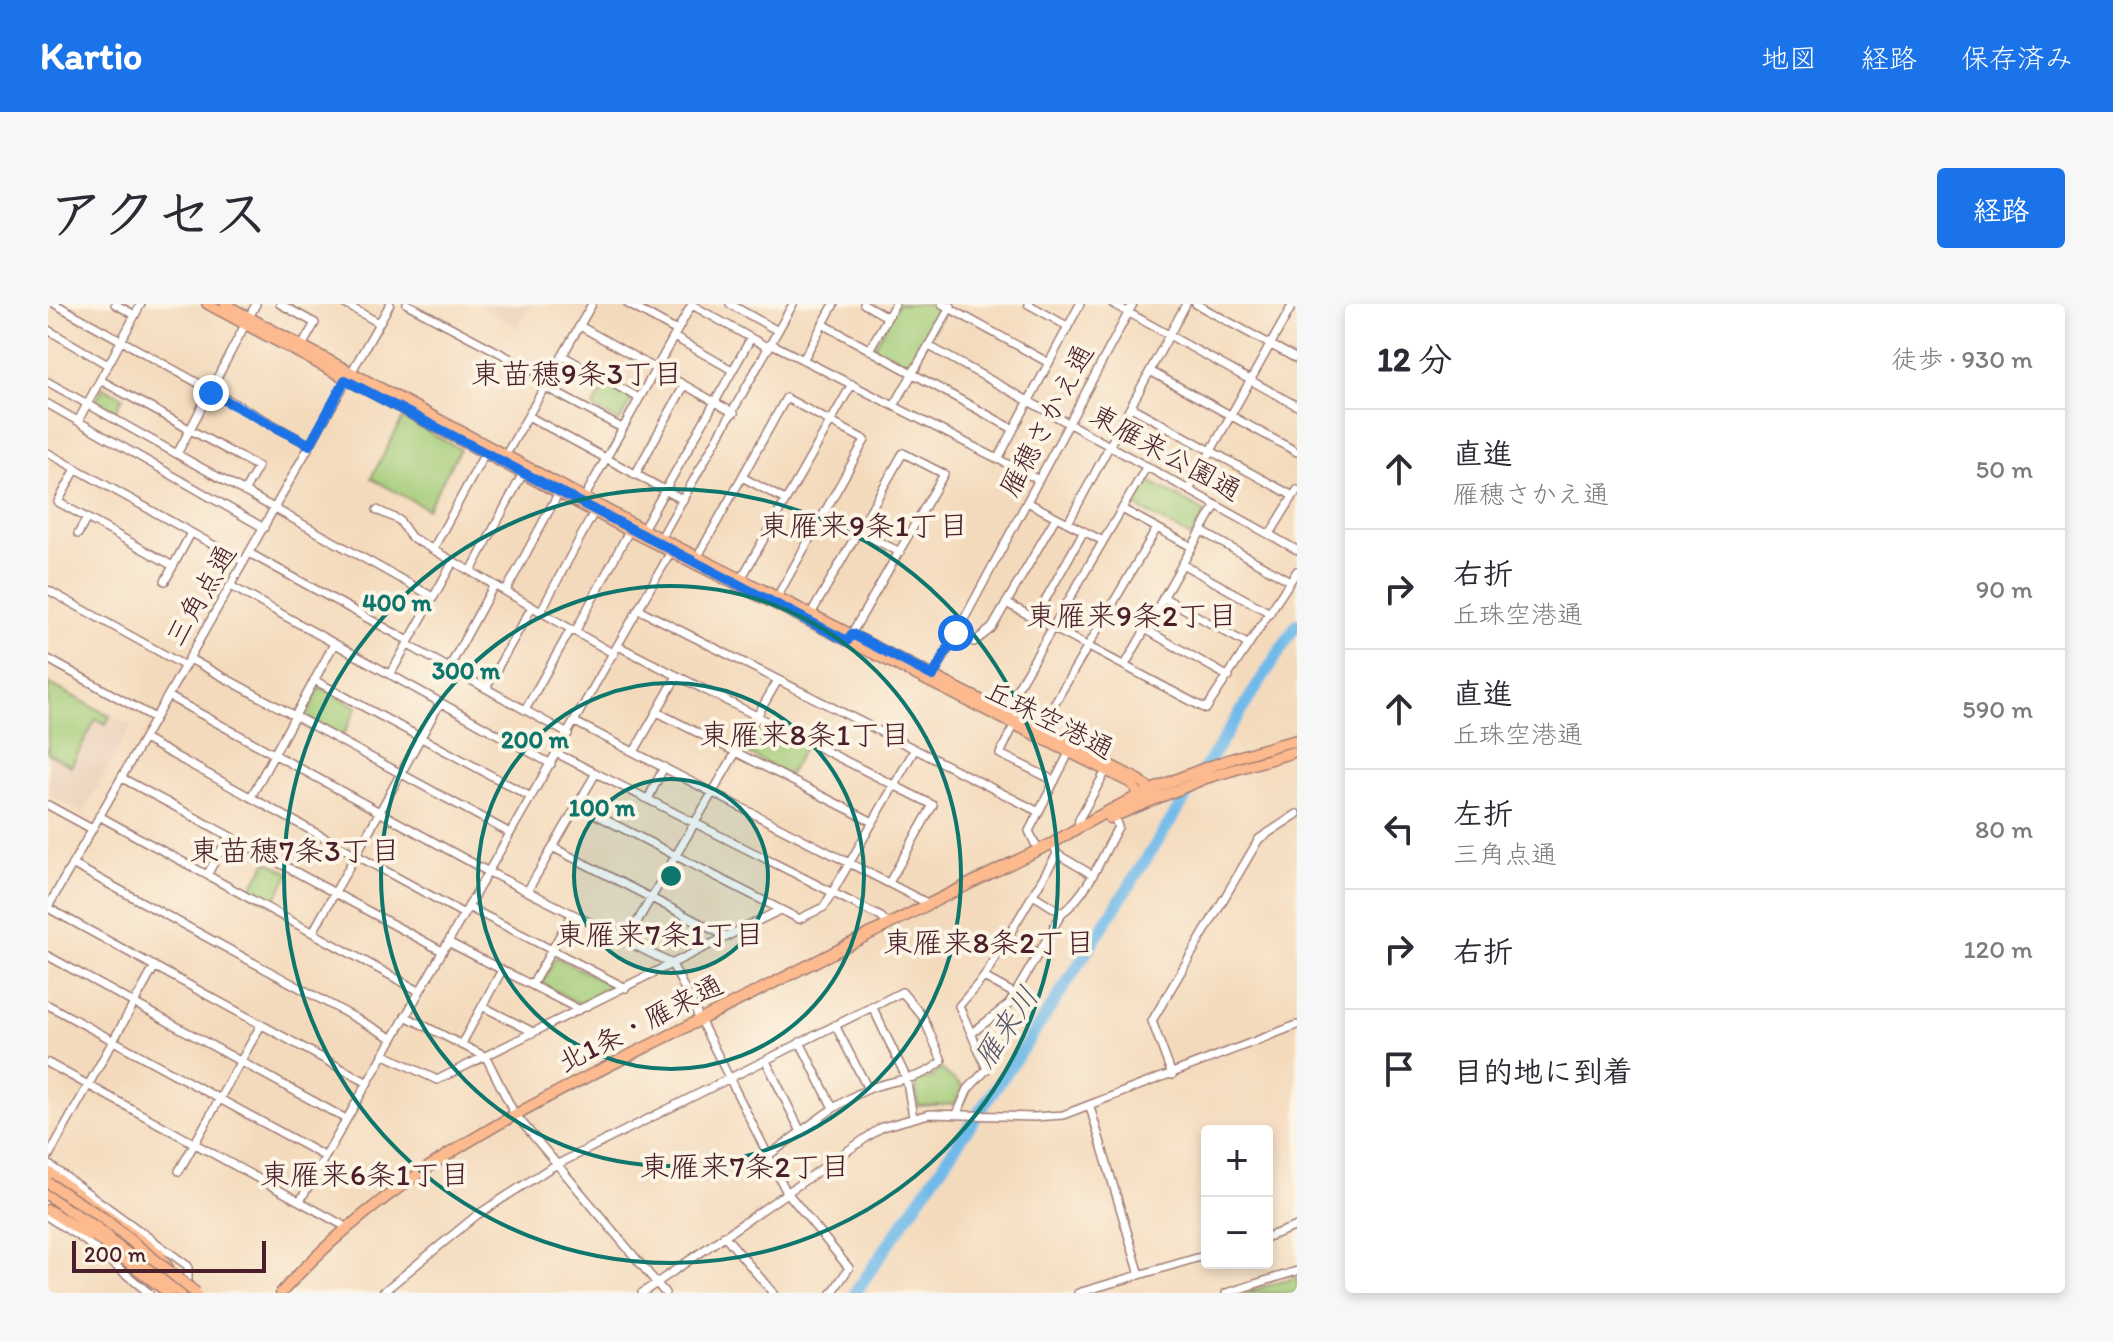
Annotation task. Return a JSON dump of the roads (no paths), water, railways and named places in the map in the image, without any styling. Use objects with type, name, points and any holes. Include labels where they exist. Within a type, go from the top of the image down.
[{"type":"highway","name":"北1条・雁来通","points":[[1055,848],[1078,827],[1154,794],[1187,775],[1297,740]]},
{"type":"highway","name":"北1条・雁来通","points":[[1154,794],[1297,751]]},
{"type":"highway","name":"北1条・雁来通","points":[[281,1293],[307,1264],[348,1228],[423,1169],[514,1113],[1038,850],[1055,848],[1143,799]]},
{"type":"highway","points":[[48,1172],[133,1233],[159,1254],[168,1268]]},
{"type":"highway","points":[[48,1185],[203,1293]]},
{"type":"highway","points":[[48,1185],[103,1218],[196,1293]]},
{"type":"highway","points":[[48,1195],[181,1293]]},
{"type":"highway","points":[[48,1202],[169,1293]]},
{"type":"highway","points":[[48,1210],[90,1237],[159,1293]]},
{"type":"main road","name":"丘珠空港通","points":[[207,304],[302,346],[484,455],[504,460],[522,475],[629,531],[673,549],[931,680],[1140,780],[1154,794]]},
{"type":"main road","name":"丘珠空港通","points":[[225,304],[248,322],[504,460],[661,538],[673,549],[698,556],[811,614],[850,638]]},
{"type":"main road","name":"丘珠空港通","points":[[931,680],[1004,711],[1016,721],[1040,728],[1106,771],[1132,784],[1143,799]]},
{"type":"street","points":[[55,304],[310,445]]},
{"type":"street","points":[[115,304],[135,315]]},
{"type":"street","points":[[78,421],[141,304]]},
{"type":"street","points":[[177,454],[256,304]]},
{"type":"street","points":[[280,304],[315,323],[302,346]]},
{"type":"street","points":[[345,304],[379,323]]},
{"type":"street","name":"三角点通","points":[[48,908],[390,304]]},
{"type":"street","points":[[407,304],[551,380]]},
{"type":"street","points":[[504,460],[565,357],[592,304]]},
{"type":"street","points":[[628,304],[732,370]]},
{"type":"street","points":[[584,498],[692,304],[751,338],[852,384],[1039,480]]},
{"type":"street","points":[[730,304],[778,331]]},
{"type":"street","points":[[661,538],[793,304]]},
{"type":"street","points":[[803,360],[834,304]]},
{"type":"street","points":[[864,304],[887,317]]},
{"type":"street","points":[[869,350],[895,304]]},
{"type":"street","points":[[1028,304],[1067,326]]},
{"type":"street","points":[[998,459],[1080,304]]},
{"type":"street","points":[[1113,304],[1297,406]]},
{"type":"street","name":"雁穂さかえ通","points":[[931,680],[1133,304]]},
{"type":"street","points":[[1068,523],[1186,304]]},
{"type":"street","points":[[1196,304],[1297,359]]},
{"type":"street","points":[[894,406],[929,346],[948,305],[1049,363]]},
{"type":"street","points":[[1189,490],[1293,305]]},
{"type":"street","points":[[823,324],[1013,429]]},
{"type":"street","points":[[580,326],[734,413]]},
{"type":"street","points":[[48,330],[108,365]]},
{"type":"street","points":[[643,529],[751,338]]},
{"type":"street","name":"東雁来公園通","points":[[929,346],[1297,550]]},
{"type":"street","points":[[565,357],[639,398]]},
{"type":"street","points":[[1150,371],[1297,452]]},
{"type":"street","points":[[100,380],[258,467],[244,492]]},
{"type":"street","points":[[48,382],[433,597]]},
{"type":"street","points":[[741,579],[852,384]]},
{"type":"street","points":[[635,475],[684,386]]},
{"type":"street","points":[[545,387],[622,428]]},
{"type":"street","points":[[698,556],[786,398],[865,440],[777,597]]},
{"type":"street","points":[[48,404],[264,528]]},
{"type":"street","points":[[1131,407],[1295,493],[1270,534]]},
{"type":"street","points":[[528,416],[683,500]]},
{"type":"street","points":[[48,453],[244,562]]},
{"type":"street","points":[[811,614],[903,453],[944,474],[850,638]]},
{"type":"street","points":[[433,549],[484,455]]},
{"type":"street","points":[[1004,711],[1147,466]]},
{"type":"street","points":[[76,469],[58,502],[173,566]]},
{"type":"street","points":[[471,571],[522,475]]},
{"type":"street","points":[[742,477],[785,500]]},
{"type":"street","points":[[506,591],[558,494]]},
{"type":"street","points":[[1027,502],[1103,541]]},
{"type":"street","points":[[1125,665],[1216,505]]},
{"type":"street","points":[[1122,509],[1192,547]]},
{"type":"street","points":[[377,510],[399,520],[411,537],[573,630],[677,676],[933,805],[890,881]]},
{"type":"street","points":[[541,611],[594,512]]},
{"type":"street","points":[[956,633],[974,642],[992,628],[1056,517]]},
{"type":"street","points":[[78,534],[87,518]]},
{"type":"street","points":[[1040,728],[1157,528]]},
{"type":"street","points":[[525,710],[629,531]]},
{"type":"street","points":[[1035,618],[1084,531]]},
{"type":"street","points":[[1201,531],[1290,581]]},
{"type":"street","points":[[859,532],[900,552]]},
{"type":"street","points":[[165,581],[191,533]]},
{"type":"street","points":[[300,1201],[673,549]]},
{"type":"street","points":[[249,553],[568,734]]},
{"type":"street","points":[[390,675],[453,562]]},
{"type":"street","points":[[1182,564],[1270,613]]},
{"type":"street","points":[[1006,603],[1206,709],[1297,571]]},
{"type":"street","points":[[449,668],[494,585]]},
{"type":"street","points":[[231,586],[551,764]]},
{"type":"street","points":[[48,590],[295,716],[510,833]]},
{"type":"street","points":[[1163,597],[1249,645]]},
{"type":"street","points":[[486,688],[532,607]]},
{"type":"street","points":[[640,610],[1039,812]]},
{"type":"street","points":[[1145,629],[1229,677]]},
{"type":"street","points":[[251,797],[334,644]]},
{"type":"street","points":[[48,659],[155,718]]},
{"type":"street","points":[[634,752],[677,676]]},
{"type":"street","points":[[314,680],[531,797]]},
{"type":"street","points":[[626,941],[778,680]]},
{"type":"street","points":[[168,696],[488,872],[672,964],[786,1191],[849,1268],[832,1293]]},
{"type":"street","points":[[313,932],[440,703]]},
{"type":"street","points":[[657,712],[873,822]]},
{"type":"street","points":[[1016,721],[1000,754],[1055,781]]},
{"type":"street","points":[[575,722],[890,881],[929,904]]},
{"type":"street","points":[[144,739],[466,911],[626,988]]},
{"type":"street","points":[[575,804],[799,919],[824,907],[915,749]]},
{"type":"street","points":[[1038,850],[1029,831],[1071,749]]},
{"type":"street","points":[[558,754],[881,917],[888,924]]},
{"type":"street","points":[[648,799],[664,767]]},
{"type":"street","points":[[1078,827],[1106,771]]},
{"type":"street","points":[[528,890],[554,848],[575,804],[596,773]]},
{"type":"street","points":[[122,778],[442,951]]},
{"type":"street","points":[[48,805],[92,829]]},
{"type":"street","points":[[1172,1075],[1152,1021],[1259,839],[1297,814]]},
{"type":"street","points":[[99,816],[419,991]]},
{"type":"street","points":[[972,1033],[1009,1004],[1062,913],[1071,907],[1118,827],[1114,816]]},
{"type":"street","points":[[207,875],[229,836]]},
{"type":"street","points":[[554,848],[727,937]]},
{"type":"street","points":[[961,1114],[968,1089],[987,1069],[959,1006],[984,977],[1009,936],[1055,848],[1091,874]]},
{"type":"street","points":[[72,864],[392,1038]]},
{"type":"street","points":[[1033,895],[1062,913]]},
{"type":"street","points":[[48,908],[366,1082]]},
{"type":"street","points":[[383,1054],[437,1080],[780,910]]},
{"type":"street","points":[[532,985],[572,914]]},
{"type":"street","points":[[1009,936],[1038,953]]},
{"type":"street","points":[[448,942],[578,1009]]},
{"type":"street","points":[[48,956],[346,1119]]},
{"type":"street","points":[[48,1157],[155,966]]},
{"type":"street","points":[[461,1045],[502,970]]},
{"type":"street","points":[[984,977],[1015,994]]},
{"type":"street","points":[[382,1293],[477,1215],[557,1165],[902,992],[923,1017],[942,1061],[928,1075],[906,1077],[868,1089],[833,1108],[769,1155]]},
{"type":"street","points":[[48,1005],[324,1156]]},
{"type":"street","points":[[482,1006],[533,1032]]},
{"type":"street","points":[[872,1006],[906,1077],[913,1117]]},
{"type":"street","points":[[405,1016],[486,1057],[514,1113],[665,1293]]},
{"type":"street","points":[[179,1171],[261,1025]]},
{"type":"street","points":[[835,1025],[868,1089]]},
{"type":"street","points":[[642,1293],[861,1138],[913,1117],[961,1114],[1047,1117],[1090,1107],[1297,1025]]},
{"type":"street","points":[[800,1042],[833,1108]]},
{"type":"street","points":[[766,1061],[801,1132]]},
{"type":"street","points":[[48,1063],[348,1228]]},
{"type":"street","points":[[1090,1107],[1140,1275]]},
{"type":"street","points":[[48,1164],[188,1266],[188,1282]]},
{"type":"street","points":[[48,1217],[84,1240],[149,1293]]},
{"type":"street","points":[[1273,1235],[1297,1226]]},
{"type":"street","points":[[724,1235],[773,1293]]},
{"type":"street","points":[[1078,1293],[1201,1257]]},
{"type":"street","points":[[1226,1293],[1297,1271]]},
{"type":"waterway","name":"雁来川","points":[[855,1293],[1050,1009],[1297,624]]},
{"type":"district","name":"東苗穂9条3丁目","points":[[577,374]]},
{"type":"district","name":"東雁来9条1丁目","points":[[864,526]]},
{"type":"district","name":"東雁来9条2丁目","points":[[1132,616]]},
{"type":"district","name":"東雁来8条1丁目","points":[[805,735]]},
{"type":"district","name":"東苗穂7条3丁目","points":[[295,851]]},
{"type":"district","name":"東雁来7条1丁目","points":[[660,935]]},
{"type":"district","name":"東雁来8条2丁目","points":[[989,943]]},
{"type":"district","name":"東雁来7条2丁目","points":[[745,1167]]},
{"type":"district","name":"東雁来6条1丁目","points":[[365,1175]]}]
